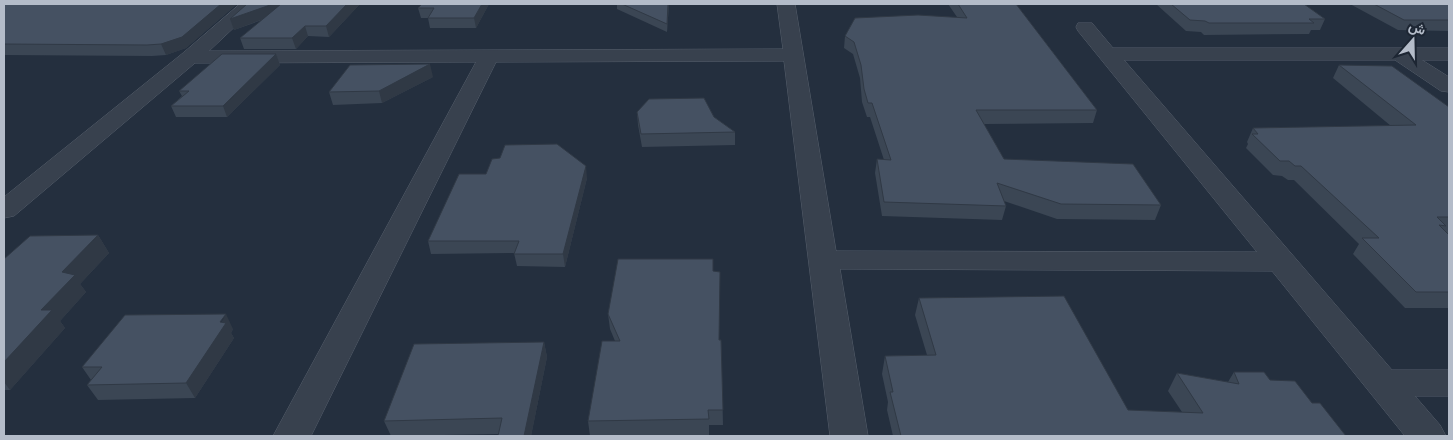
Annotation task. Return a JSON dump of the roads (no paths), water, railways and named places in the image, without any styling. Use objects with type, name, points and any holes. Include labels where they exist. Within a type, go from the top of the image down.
[{"type":"street","points":[[4,210],[190,58],[250,4]]},
{"type":"street","points":[[786,4],[849,436]]},
{"type":"street","points":[[1085,27],[1427,436]]},
{"type":"street","points":[[1107,54],[1449,54]]},
{"type":"street","points":[[1399,54],[1449,86]]},
{"type":"street","points":[[190,58],[794,55]]},
{"type":"street","points":[[292,436],[489,56]]},
{"type":"street","points":[[824,260],[1281,262]]},
{"type":"street","points":[[1383,384],[1449,383]]}]
